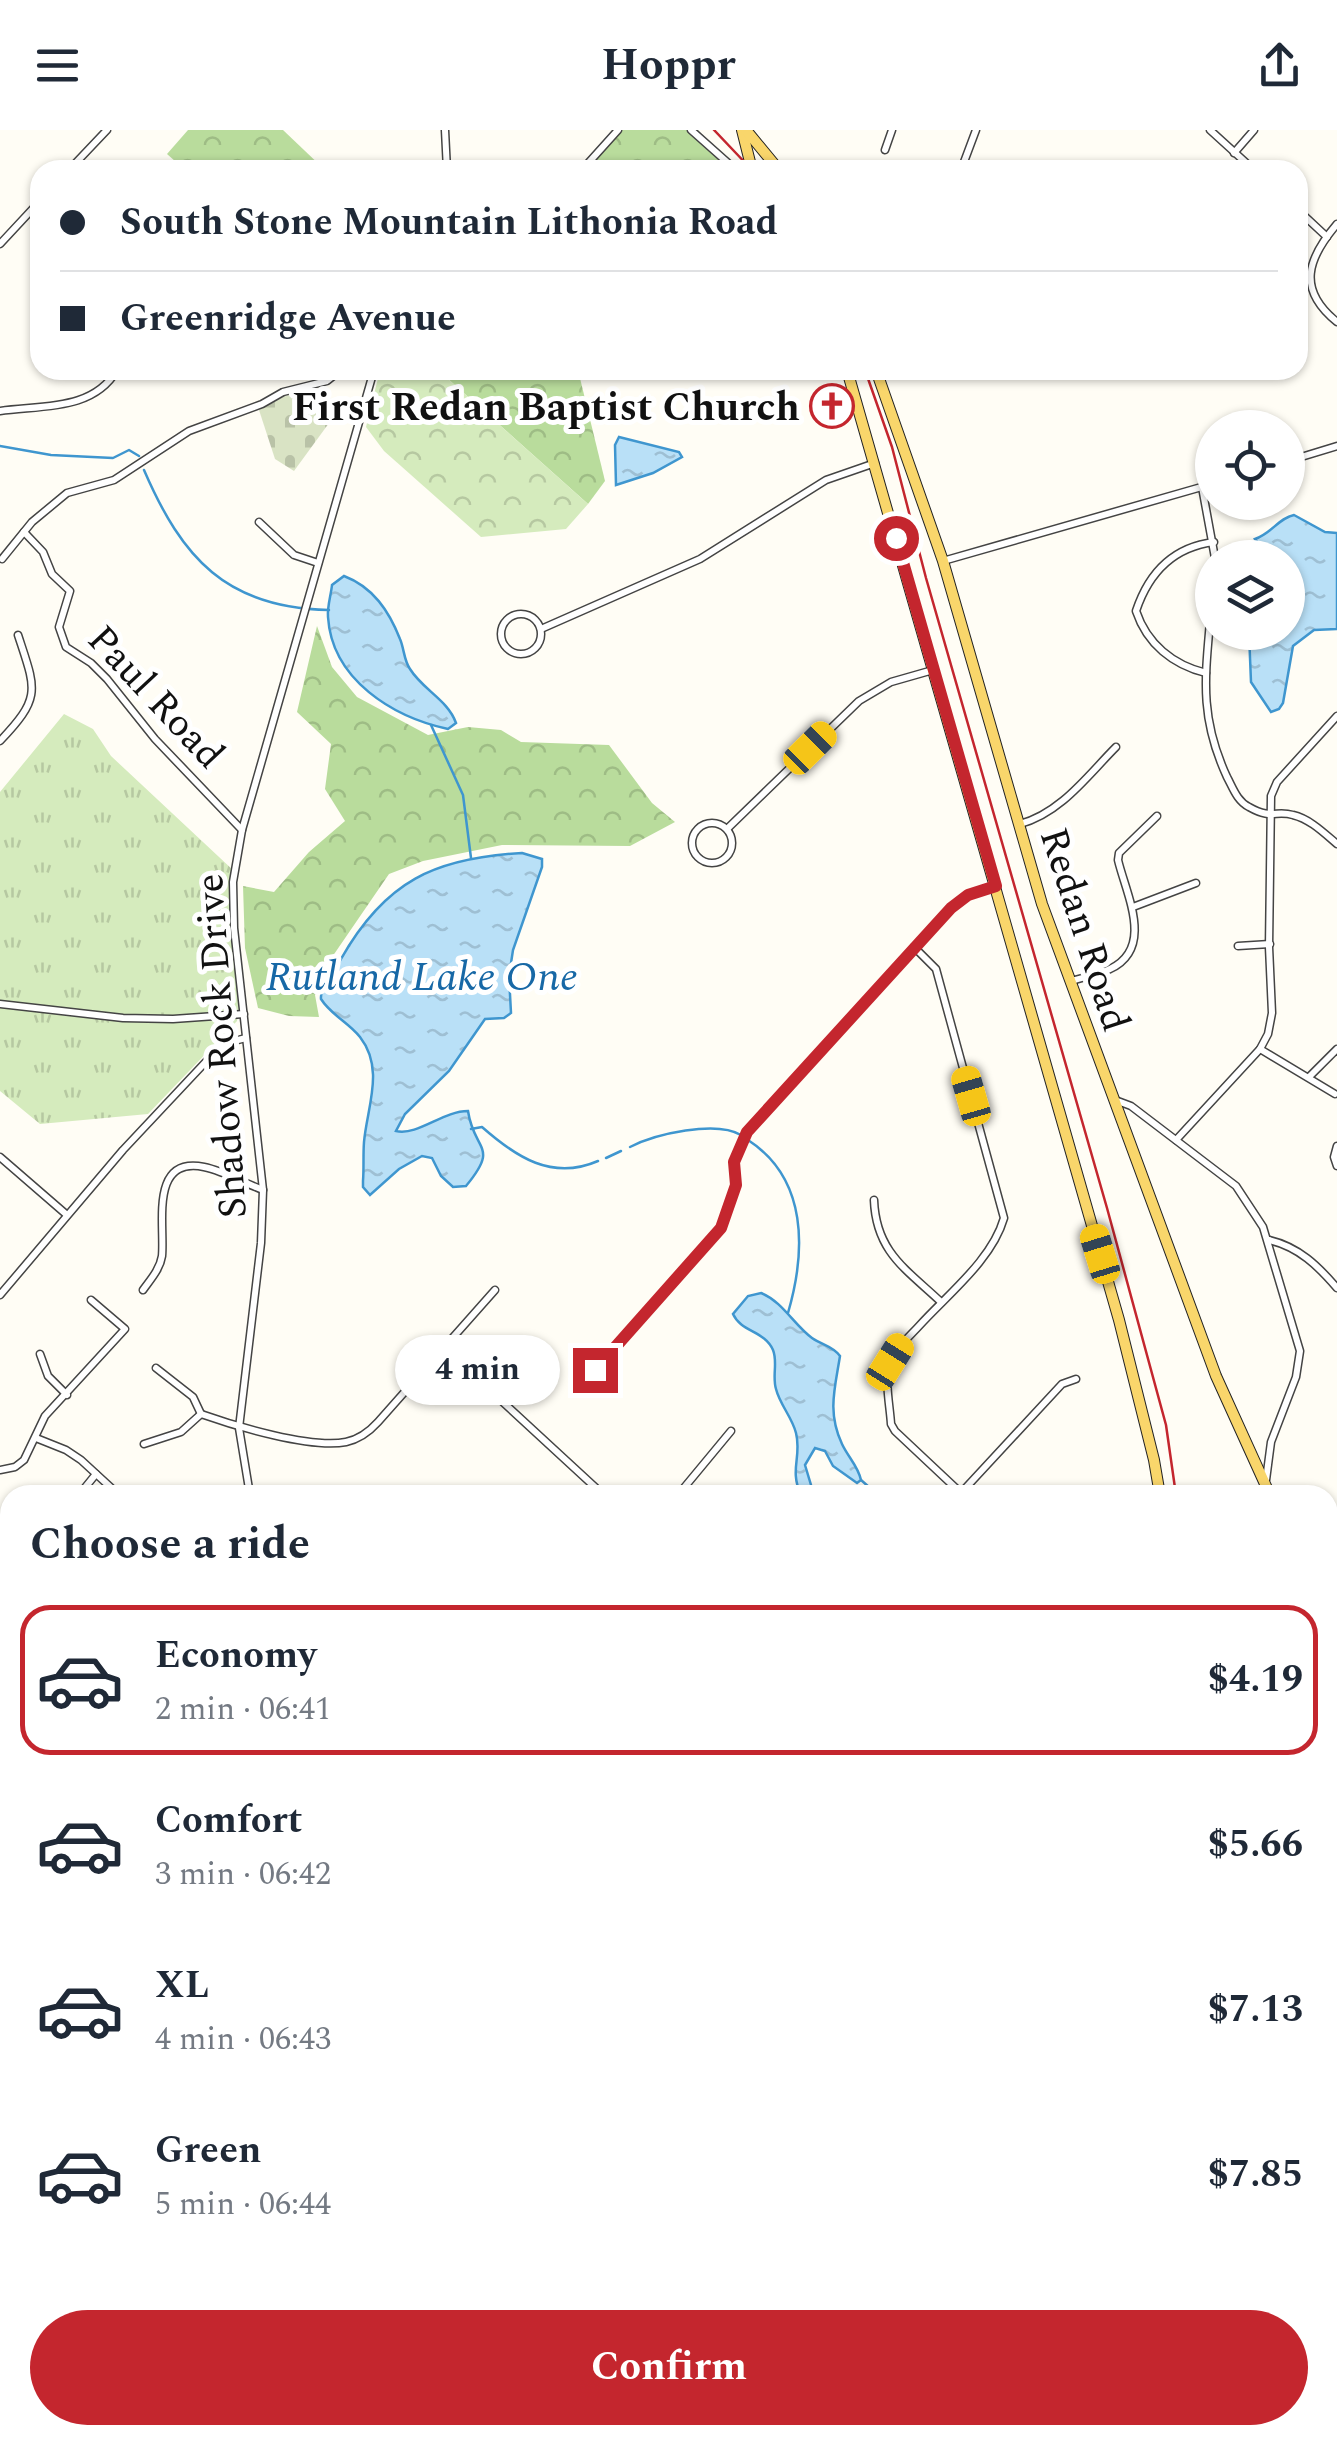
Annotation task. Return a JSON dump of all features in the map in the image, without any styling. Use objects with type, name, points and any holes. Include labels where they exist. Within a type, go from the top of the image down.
[{"type":"main road","points":[[744,130],[750,160]]},
{"type":"main road","points":[[744,130],[770,160]]},
{"type":"main road","points":[[850,380],[1119,1320],[1158,1485]]},
{"type":"main road","name":"Redan Road","points":[[880,380],[943,561],[1042,904],[1222,1392],[1266,1485]]},
{"type":"street","points":[[78,160],[106,130]]},
{"type":"street","points":[[445,130],[447,160]]},
{"type":"street","points":[[591,160],[618,130]]},
{"type":"street","points":[[691,130],[725,160]]},
{"type":"street","points":[[885,150],[892,130]]},
{"type":"street","points":[[966,160],[976,130]]},
{"type":"street","points":[[1210,130],[1242,160]]},
{"type":"street","points":[[1234,153],[1254,130]]},
{"type":"street","points":[[0,244],[30,212]]},
{"type":"street","points":[[1308,219],[1327,236]]},
{"type":"street","points":[[1337,224],[1314,254],[1310,276],[1320,306],[1337,322]]},
{"type":"street","points":[[0,411],[89,398],[109,380]]},
{"type":"street","points":[[2,559],[46,508],[67,493],[114,480],[189,431],[262,404],[283,392],[328,380]]},
{"type":"street","name":"Shadow Rock Drive","points":[[248,1485],[239,1428],[261,1243],[263,1190],[232,882],[242,830],[371,380]]},
{"type":"street","points":[[1305,456],[1337,446]]},
{"type":"street","points":[[540,628],[700,559],[826,480],[876,462]]},
{"type":"street","points":[[943,561],[1195,489]]},
{"type":"street","points":[[259,522],[294,555],[318,562]]},
{"type":"street","name":"Paul Road","points":[[24,532],[43,552],[52,574],[70,592],[59,627],[66,647],[107,679],[145,727],[242,830]]},
{"type":"street","points":[[1195,544],[1179,550],[1148,584],[1136,611],[1160,651],[1178,664],[1206,673]]},
{"type":"street","points":[[514,615],[533,618],[540,628],[537,646],[526,653],[508,648],[502,637],[504,624],[514,615]]},
{"type":"street","points":[[0,742],[24,716],[32,698],[32,678],[18,635]]},
{"type":"street","points":[[1208,650],[1206,716],[1216,752],[1238,798],[1270,816],[1294,815],[1308,820],[1337,844]]},
{"type":"street","points":[[728,828],[859,701],[890,682],[934,670]]},
{"type":"street","points":[[1176,1140],[1260,1050],[1272,1020],[1270,803],[1278,782],[1337,716]]},
{"type":"street","points":[[1020,824],[1059,804],[1116,747]]},
{"type":"street","points":[[1072,982],[1106,971],[1124,959],[1134,940],[1132,907],[1119,853],[1157,816]]},
{"type":"street","points":[[708,822],[728,828],[732,847],[725,859],[712,865],[695,855],[691,840],[700,826],[708,822]]},
{"type":"street","points":[[1132,907],[1196,884]]},
{"type":"street","points":[[580,1386],[721,1228],[736,1185],[734,1162],[747,1132],[951,908],[968,895],[996,886]]},
{"type":"street","points":[[1238,946],[1270,944]]},
{"type":"street","points":[[914,947],[936,969],[1004,1218],[999,1234],[890,1362],[891,1424],[951,1485]]},
{"type":"street","points":[[0,1004],[123,1018],[244,1014]]},
{"type":"street","points":[[0,1295],[215,1052],[246,1038]]},
{"type":"street","points":[[1309,1077],[1337,1049]]},
{"type":"street","points":[[1260,1050],[1335,1094]]},
{"type":"street","points":[[1113,1100],[1131,1106],[1236,1186],[1257,1213],[1268,1240],[1300,1351],[1296,1377],[1271,1442],[1268,1485]]},
{"type":"street","points":[[1337,1146],[1337,1166]]},
{"type":"street","points":[[0,1157],[67,1215]]},
{"type":"street","points":[[143,1290],[162,1259],[163,1192],[175,1174],[187,1167],[201,1166],[263,1190]]},
{"type":"street","points":[[874,1200],[874,1224],[892,1256],[941,1302]]},
{"type":"street","points":[[1268,1240],[1295,1249],[1320,1268],[1337,1288]]},
{"type":"street","points":[[156,1368],[193,1398],[201,1414],[239,1428],[326,1443],[358,1438],[378,1422],[495,1290]]},
{"type":"street","points":[[0,1470],[15,1468],[24,1460],[45,1416],[124,1329],[91,1300]]},
{"type":"street","points":[[443,1347],[593,1485]]},
{"type":"street","points":[[40,1354],[48,1376],[67,1395]]},
{"type":"street","points":[[968,1485],[1062,1384],[1076,1379]]},
{"type":"street","points":[[144,1444],[181,1432],[201,1414]]},
{"type":"street","points":[[687,1485],[732,1432]]},
{"type":"street","points":[[36,1438],[66,1450],[108,1485]]},
{"type":"street","points":[[87,1485],[96,1474]]},
{"type":"green space","points":[[188,130],[283,130],[314,160],[174,160],[167,154]]},
{"type":"green space","points":[[618,130],[698,130],[722,160],[591,160]]},
{"type":"green space","points":[[378,380],[449,380],[588,504],[566,529],[481,537],[384,451],[366,427]]},
{"type":"green space","points":[[449,380],[580,380],[605,481],[588,504]]},
{"type":"green space","points":[[321,388],[340,408],[294,471],[275,459],[259,410],[285,396]]},
{"type":"green space","points":[[317,626],[332,667],[357,697],[428,735],[468,727],[501,730],[521,742],[609,745],[652,803],[675,822],[630,846],[502,845],[423,861],[389,874],[328,963],[315,995],[319,1017],[289,1016],[258,1008],[245,948],[243,886],[274,892],[309,852],[345,821],[325,789],[331,744],[297,712]]},
{"type":"green space","points":[[64,714],[93,729],[111,756],[234,871],[241,992],[237,1021],[148,1114],[40,1124],[0,1091],[0,792]]},
{"type":"water","points":[[619,437],[679,452],[682,457],[653,473],[616,485],[615,445]]},
{"type":"water","points":[[1283,520],[1303,520],[1325,532],[1337,533],[1337,629],[1314,630],[1305,637],[1305,540],[1255,539]]},
{"type":"water","points":[[344,576],[372,593],[385,610],[410,669],[452,715],[456,723],[448,729],[387,705],[353,677],[332,639],[328,613],[332,585]]},
{"type":"water","points":[[1250,650],[1292,650],[1279,709],[1271,712],[1251,682]]},
{"type":"water","name":"Rutland Lake One","points":[[522,853],[542,859],[542,867],[513,950],[509,976],[511,1013],[504,1018],[485,1019],[449,1071],[405,1114],[396,1131],[413,1130],[468,1111],[482,1149],[482,1163],[466,1186],[453,1187],[441,1176],[432,1158],[422,1156],[399,1169],[370,1195],[363,1181],[372,1062],[360,1037],[321,999],[323,987],[376,910],[415,879],[463,861]]},
{"type":"water","points":[[761,1293],[776,1302],[812,1338],[840,1356],[835,1421],[842,1444],[860,1475],[857,1483],[833,1466],[825,1451],[815,1448],[805,1465],[811,1485],[798,1485],[796,1433],[776,1389],[773,1350],[733,1314],[748,1296]]},
{"type":"waterway","points":[[0,446],[51,455],[113,458],[129,450],[139,456]]},
{"type":"waterway","points":[[144,470],[174,529],[212,572],[262,600],[329,610]]},
{"type":"waterway","points":[[431,725],[463,795],[471,858]]},
{"type":"waterway","points":[[471,1129],[482,1127],[508,1148],[550,1167],[581,1167],[598,1161]]},
{"type":"waterway","points":[[630,1147],[701,1129],[741,1135]]},
{"type":"waterway","points":[[748,1140],[768,1156],[792,1196],[799,1241],[788,1313]]},
{"type":"waterway","points":[[606,1158],[621,1151]]},
{"type":"waterway","points":[[861,1480],[867,1485]]},
{"type":"railway","points":[[714,130],[742,160]]},
{"type":"railway","points":[[869,380],[892,447],[1107,1208],[1166,1425],[1175,1485]]},
{"type":"place","name":"First Redan Baptist Church","points":[[832,406]]},
{"type":"route","points":[[595,1370],[721,1228],[736,1185],[734,1162],[747,1132],[951,908],[968,895],[996,886],[896,538]]}]
